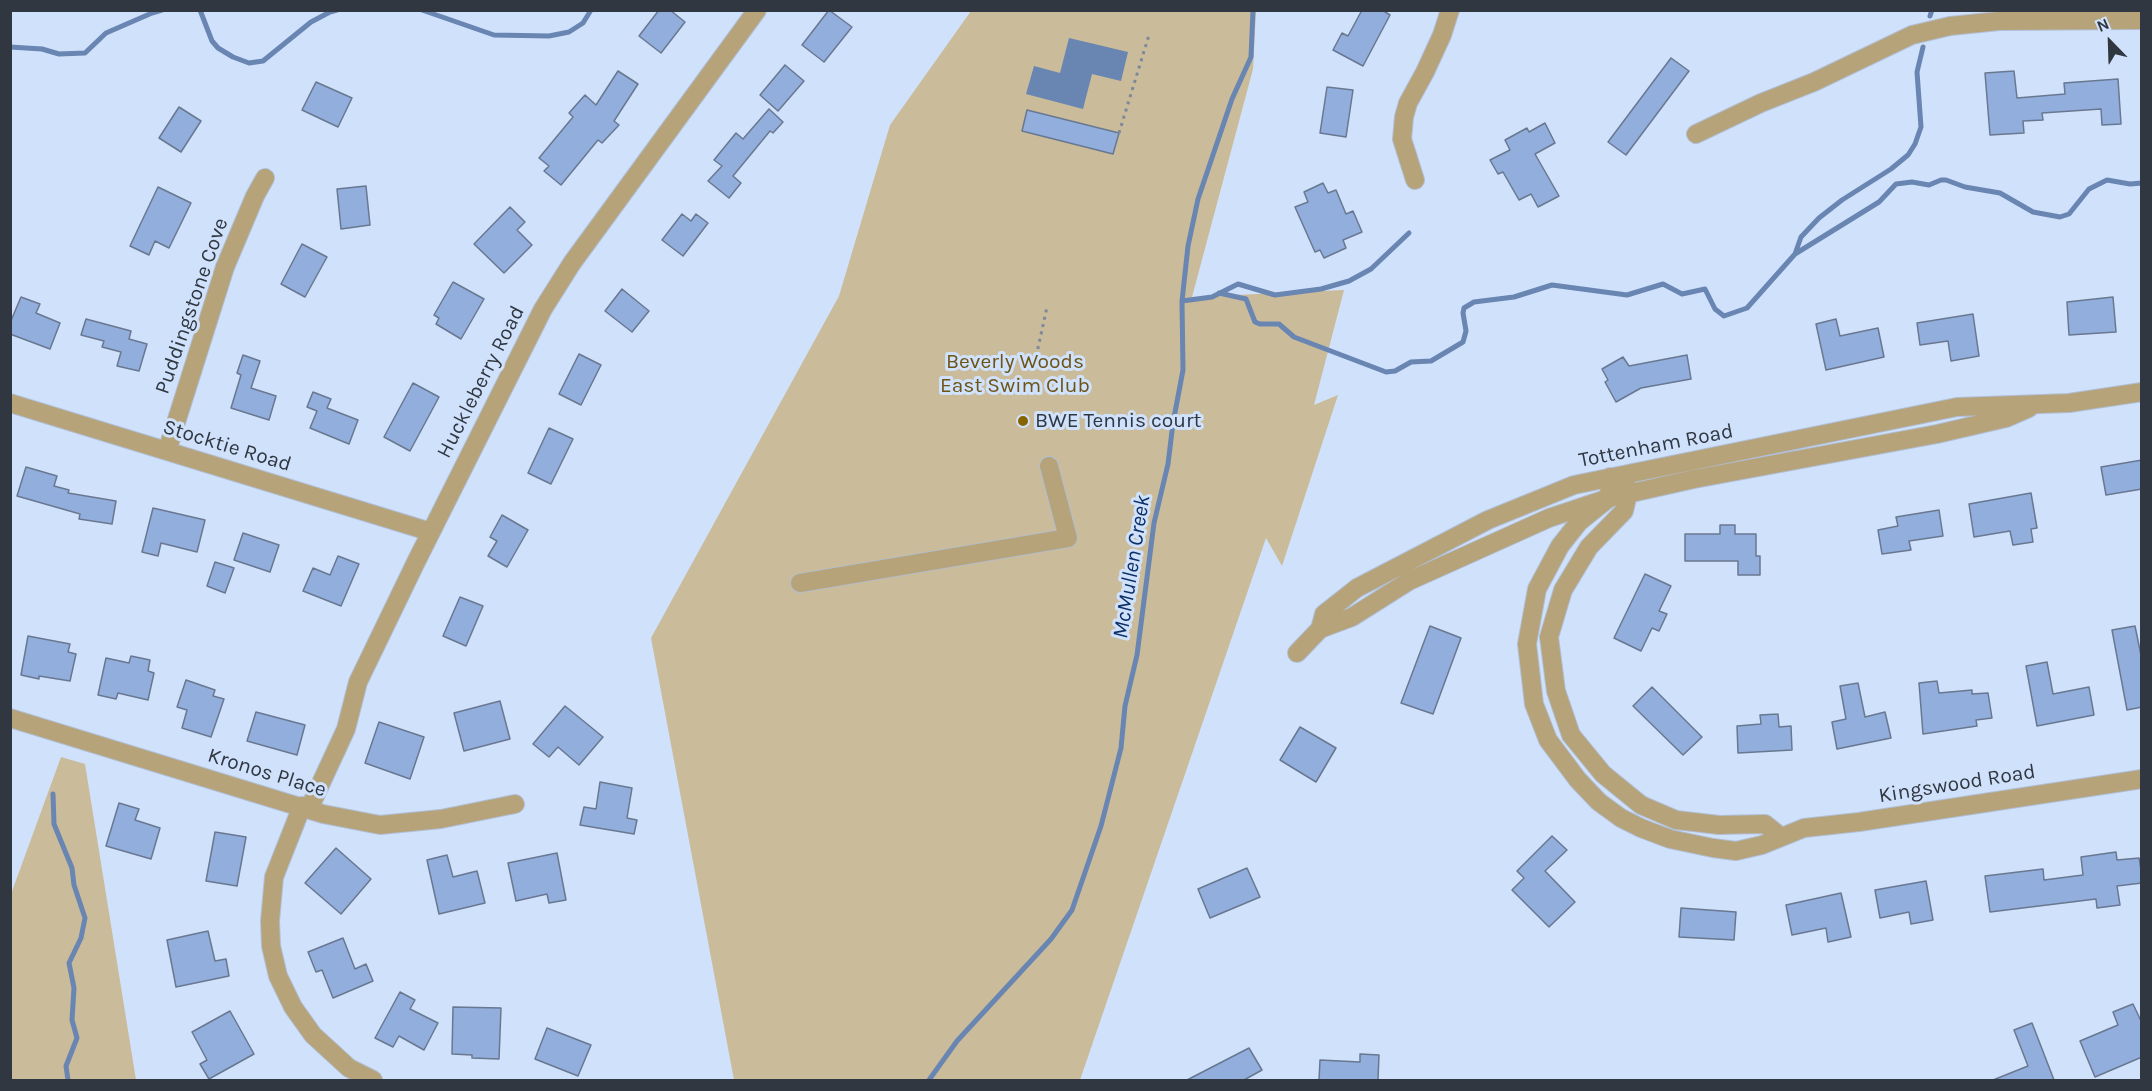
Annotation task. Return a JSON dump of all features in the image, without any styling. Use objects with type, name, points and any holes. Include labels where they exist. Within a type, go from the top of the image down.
[{"type":"street","name":"Huckleberry Road","points":[[372,1080],[349,1068],[313,1035],[293,1007],[278,976],[271,946],[270,921],[274,877],[346,729],[358,682],[543,309],[572,263],[757,10]]},
{"type":"street","points":[[1415,180],[1401,139],[1404,117],[1408,103],[1442,35],[1450,10]]},
{"type":"street","points":[[1696,134],[1761,103],[1814,82],[1912,35],[1950,26],[1999,21],[2142,20]]},
{"type":"street","name":"Puddingstone Cove","points":[[167,451],[225,267],[265,178]]},
{"type":"street","name":"Tottenham Road","points":[[1320,628],[1324,614],[1357,588],[1488,520],[1574,485],[1957,407],[2069,403],[2142,392]]},
{"type":"street","name":"Stocktie Road","points":[[10,403],[431,532]]},
{"type":"street","name":"Tottenham Road","points":[[1297,652],[1320,628],[1352,617],[1408,581],[1477,548],[1549,518],[1609,498],[1694,479],[1937,434],[2006,418],[2038,404]]},
{"type":"street","points":[[800,583],[1068,538],[1049,466]]},
{"type":"street","points":[[1617,476],[1628,494],[1624,511],[1589,547],[1563,590],[1550,637],[1556,691],[1571,735],[1603,774],[1641,805],[1676,820],[1719,825],[1765,824],[1780,836]]},
{"type":"street","points":[[1609,498],[1617,476]]},
{"type":"street","name":"Kingswood Road","points":[[1609,498],[1579,522],[1560,546],[1537,589],[1527,644],[1534,704],[1548,740],[1571,771],[1599,802],[1621,818],[1670,839],[1713,848],[1736,850],[1762,845],[1804,828],[1859,822],[2142,778]]},
{"type":"street","name":"Kronos Place","points":[[10,718],[336,817],[380,825],[441,819],[515,804]]},
{"type":"path","points":[[1119,134],[1149,35]]},
{"type":"path","points":[[1033,371],[1047,307]]},
{"type":"green space","name":"Beverly Woods East Swim Club","points":[[971,11],[1256,11],[1253,69],[1192,297],[1344,290],[1314,405],[1338,395],[1282,566],[1266,538],[1080,1080],[734,1080],[651,638],[839,296],[890,125]]},
{"type":"green space","points":[[61,757],[85,764],[136,1080],[11,1080],[11,894]]},
{"type":"water","points":[[1069,38],[1128,52],[1121,81],[1092,74],[1083,109],[1026,94],[1034,66],[1060,73]]},
{"type":"building","points":[[659,10],[670,10],[685,22],[661,53],[639,36]]},
{"type":"building","points":[[829,10],[852,27],[824,62],[802,45]]},
{"type":"building","points":[[1362,10],[1382,10],[1390,15],[1363,66],[1333,50],[1342,33],[1348,36]]},
{"type":"building","points":[[1671,58],[1689,71],[1626,155],[1608,142]]},
{"type":"building","points":[[785,65],[804,81],[778,111],[760,95]]},
{"type":"building","points":[[618,71],[638,84],[614,121],[619,125],[602,143],[598,140],[561,185],[544,171],[549,166],[539,158],[573,117],[569,113],[585,95],[596,105]]},
{"type":"building","points":[[2014,71],[2017,98],[2065,94],[2064,83],[2118,79],[2121,124],[2102,125],[2101,109],[2042,113],[2043,120],[2023,121],[2024,133],[1990,135],[1985,73]]},
{"type":"building","points":[[316,82],[352,98],[338,127],[302,110]]},
{"type":"building","points":[[1327,87],[1353,90],[1346,137],[1320,133]]},
{"type":"building","points":[[179,107],[201,121],[181,152],[159,138]]},
{"type":"building","points":[[769,109],[783,122],[773,133],[770,131],[733,176],[741,183],[729,198],[708,181],[722,166],[714,160],[736,133],[743,139]]},
{"type":"building","points":[[1027,110],[1119,133],[1113,154],[1022,131]]},
{"type":"building","points":[[1545,123],[1555,143],[1535,154],[1559,196],[1538,207],[1531,194],[1519,200],[1503,172],[1498,174],[1490,160],[1510,150],[1505,140],[1527,128],[1529,132]]},
{"type":"building","points":[[1323,183],[1328,193],[1336,190],[1346,214],[1353,211],[1362,232],[1343,240],[1346,248],[1324,258],[1320,250],[1315,252],[1295,207],[1308,202],[1304,192]]},
{"type":"building","points":[[366,186],[370,225],[341,229],[337,189]]},
{"type":"building","points":[[158,187],[191,203],[169,248],[155,241],[149,255],[130,246]]},
{"type":"building","points":[[510,207],[525,222],[517,230],[532,245],[504,273],[474,244]]},
{"type":"building","points":[[682,214],[691,221],[696,214],[708,223],[683,256],[662,240]]},
{"type":"building","points":[[302,244],[327,257],[305,297],[281,284]]},
{"type":"building","points":[[453,282],[484,299],[461,339],[436,324],[439,318],[434,315]]},
{"type":"building","points":[[622,289],[649,311],[632,332],[605,311]]},
{"type":"building","points":[[21,297],[40,304],[36,313],[60,323],[50,349],[10,334],[10,323]]},
{"type":"building","points":[[2113,297],[2116,332],[2069,335],[2067,302]]},
{"type":"building","points":[[1973,314],[1979,356],[1951,361],[1948,341],[1920,345],[1917,323]]},
{"type":"building","points":[[86,319],[131,331],[129,339],[147,344],[139,371],[117,366],[121,352],[102,347],[104,341],[81,335]]},
{"type":"building","points":[[1836,319],[1840,336],[1878,328],[1884,357],[1826,370],[1816,324]]},
{"type":"building","points":[[579,354],[601,365],[581,405],[559,394]]},
{"type":"building","points":[[243,355],[260,361],[251,388],[276,396],[269,420],[231,408],[241,375],[237,373]]},
{"type":"building","points":[[1687,355],[1691,379],[1641,388],[1616,402],[1605,382],[1608,380],[1602,369],[1623,357],[1629,366]]},
{"type":"building","points":[[413,383],[439,397],[410,451],[384,437]]},
{"type":"building","points":[[313,392],[331,399],[327,408],[358,420],[349,444],[310,428],[317,411],[307,407]]},
{"type":"building","points":[[549,428],[573,439],[551,484],[528,473]]},
{"type":"building","points":[[2142,460],[2142,489],[2106,495],[2101,467]]},
{"type":"building","points":[[26,467],[57,476],[54,486],[69,490],[68,493],[116,501],[112,524],[79,519],[80,514],[17,496]]},
{"type":"building","points":[[2031,493],[2037,528],[2031,529],[2033,542],[2013,545],[2010,531],[1974,537],[1969,504]]},
{"type":"building","points":[[153,508],[205,520],[197,552],[161,543],[158,556],[142,552]]},
{"type":"building","points":[[1939,510],[1943,536],[1909,541],[1911,550],[1882,554],[1878,530],[1898,526],[1896,517]]},
{"type":"building","points":[[502,515],[528,530],[507,567],[488,556],[497,541],[490,537]]},
{"type":"building","points":[[1720,525],[1735,525],[1735,534],[1756,534],[1756,556],[1760,556],[1760,575],[1738,575],[1738,561],[1685,561],[1685,534],[1720,534]]},
{"type":"building","points":[[243,533],[279,545],[270,572],[234,560]]},
{"type":"building","points":[[338,556],[359,564],[341,606],[303,591],[313,568],[330,575]]},
{"type":"building","points":[[215,562],[234,568],[225,593],[207,586]]},
{"type":"building","points":[[1645,574],[1671,586],[1659,611],[1667,614],[1659,631],[1652,628],[1641,651],[1614,638]]},
{"type":"building","points":[[460,597],[483,606],[466,646],[443,636]]},
{"type":"building","points":[[1430,626],[1461,638],[1433,714],[1401,703]]},
{"type":"building","points":[[2135,626],[2142,660],[2142,707],[2127,710],[2112,630]]},
{"type":"building","points":[[28,636],[70,644],[68,652],[76,654],[70,681],[21,675]]},
{"type":"building","points":[[131,656],[150,660],[148,671],[154,673],[148,700],[118,693],[116,699],[98,695],[106,658],[129,663]]},
{"type":"building","points":[[2047,662],[2053,694],[2089,687],[2094,715],[2037,726],[2026,666]]},
{"type":"building","points":[[186,680],[215,690],[213,696],[224,699],[211,737],[182,728],[187,710],[177,707]]},
{"type":"building","points":[[1937,681],[1939,693],[1972,690],[1972,694],[1988,693],[1992,718],[1976,720],[1977,726],[1923,734],[1919,683]]},
{"type":"building","points":[[1858,683],[1865,717],[1885,712],[1891,738],[1837,749],[1832,722],[1846,719],[1840,686]]},
{"type":"building","points":[[1652,687],[1702,737],[1683,755],[1633,706]]},
{"type":"building","points":[[500,701],[510,739],[464,751],[454,713]]},
{"type":"building","points":[[565,706],[603,737],[579,765],[558,747],[549,757],[533,744]]},
{"type":"building","points":[[256,712],[305,725],[297,755],[247,741]]},
{"type":"building","points":[[1778,714],[1779,727],[1791,726],[1792,750],[1738,753],[1737,726],[1761,724],[1760,715]]},
{"type":"building","points":[[379,722],[424,737],[410,779],[365,763]]},
{"type":"building","points":[[1300,727],[1336,748],[1316,782],[1280,760]]},
{"type":"building","points":[[600,782],[632,788],[627,818],[637,820],[634,834],[580,825],[584,807],[596,809]]},
{"type":"building","points":[[119,803],[139,809],[135,820],[160,828],[151,859],[106,846]]},
{"type":"building","points":[[215,832],[246,837],[237,886],[206,881]]},
{"type":"building","points":[[1552,836],[1567,850],[1545,871],[1575,902],[1549,927],[1512,890],[1524,878],[1517,871]]},
{"type":"building","points":[[336,848],[371,879],[341,914],[305,883]]},
{"type":"building","points":[[2116,852],[2117,860],[2139,858],[2142,876],[2142,883],[2117,886],[2120,905],[2097,908],[2096,899],[1990,912],[1985,876],[2043,869],[2044,880],[2083,875],[2081,857]]},
{"type":"building","points":[[557,853],[566,900],[549,903],[547,894],[516,901],[508,863]]},
{"type":"building","points":[[447,855],[453,877],[477,871],[485,903],[439,914],[427,860]]},
{"type":"building","points":[[1247,868],[1260,897],[1210,918],[1198,889]]},
{"type":"building","points":[[1926,881],[1933,920],[1911,924],[1909,912],[1880,918],[1875,890]]},
{"type":"building","points":[[1841,893],[1851,937],[1828,942],[1826,928],[1792,935],[1786,905]]},
{"type":"building","points":[[1681,908],[1736,912],[1734,940],[1679,937]]},
{"type":"building","points":[[208,931],[215,961],[226,959],[229,976],[176,987],[167,940]]},
{"type":"building","points":[[343,938],[355,969],[366,964],[373,981],[333,998],[322,970],[316,972],[308,952]]},
{"type":"building","points":[[400,992],[415,1000],[410,1009],[438,1023],[424,1050],[399,1036],[393,1047],[375,1038]]},
{"type":"building","points":[[2133,1004],[2142,1023],[2142,1057],[2095,1077],[2080,1041],[2118,1025],[2113,1012]]},
{"type":"building","points":[[453,1007],[501,1008],[499,1059],[472,1058],[472,1055],[452,1054]]},
{"type":"building","points":[[230,1011],[254,1054],[209,1079],[200,1064],[207,1060],[192,1032]]},
{"type":"building","points":[[2032,1023],[2054,1080],[1993,1080],[2028,1066],[2014,1030]]},
{"type":"building","points":[[547,1028],[591,1045],[578,1076],[535,1059]]},
{"type":"building","points":[[1249,1048],[1262,1070],[1244,1080],[1187,1080]]},
{"type":"building","points":[[1360,1054],[1379,1055],[1378,1080],[1319,1080],[1320,1060],[1360,1062]]},
{"type":"waterway","points":[[10,47],[42,49],[59,54],[85,53],[106,33],[162,10]]},
{"type":"waterway","points":[[200,10],[212,41],[218,48],[249,63],[263,61],[311,22],[337,10]]},
{"type":"waterway","points":[[422,10],[494,35],[549,36],[569,32],[583,23],[591,10]]},
{"type":"waterway","name":"McMullen Creek","points":[[929,1080],[957,1041],[1051,939],[1072,910],[1101,826],[1121,748],[1125,706],[1137,655],[1154,523],[1168,464],[1183,370],[1182,301],[1188,246],[1198,199],[1232,99],[1251,57],[1253,10]]},
{"type":"waterway","points":[[1930,16],[1932,10]]},
{"type":"waterway","points":[[1795,254],[1801,237],[1819,218],[1842,200],[1891,169],[1908,155],[1915,144],[1921,127],[1917,72],[1923,47]]},
{"type":"waterway","points":[[1219,293],[1246,299],[1255,322],[1279,324],[1294,337],[1386,372],[1395,371],[1411,362],[1431,361],[1463,342],[1466,331],[1464,308],[1474,302],[1514,297],[1552,285],[1627,295],[1663,284],[1682,294],[1705,289],[1715,309],[1724,316],[1747,308],[1795,254],[1879,202],[1896,184],[1912,182],[1929,185],[1946,180],[1965,187],[2000,193],[2033,212],[2060,217],[2069,214],[2089,189],[2107,180],[2130,184],[2142,183]]},
{"type":"waterway","points":[[1182,301],[1212,297],[1238,284],[1275,295],[1321,289],[1349,281],[1371,269],[1409,233]]},
{"type":"waterway","points":[[53,794],[54,824],[72,868],[74,885],[85,918],[81,938],[69,963],[74,988],[72,1020],[77,1038],[66,1066],[68,1080]]},
{"type":"place","name":"BWE Tennis court","points":[[1023,421]]}]
